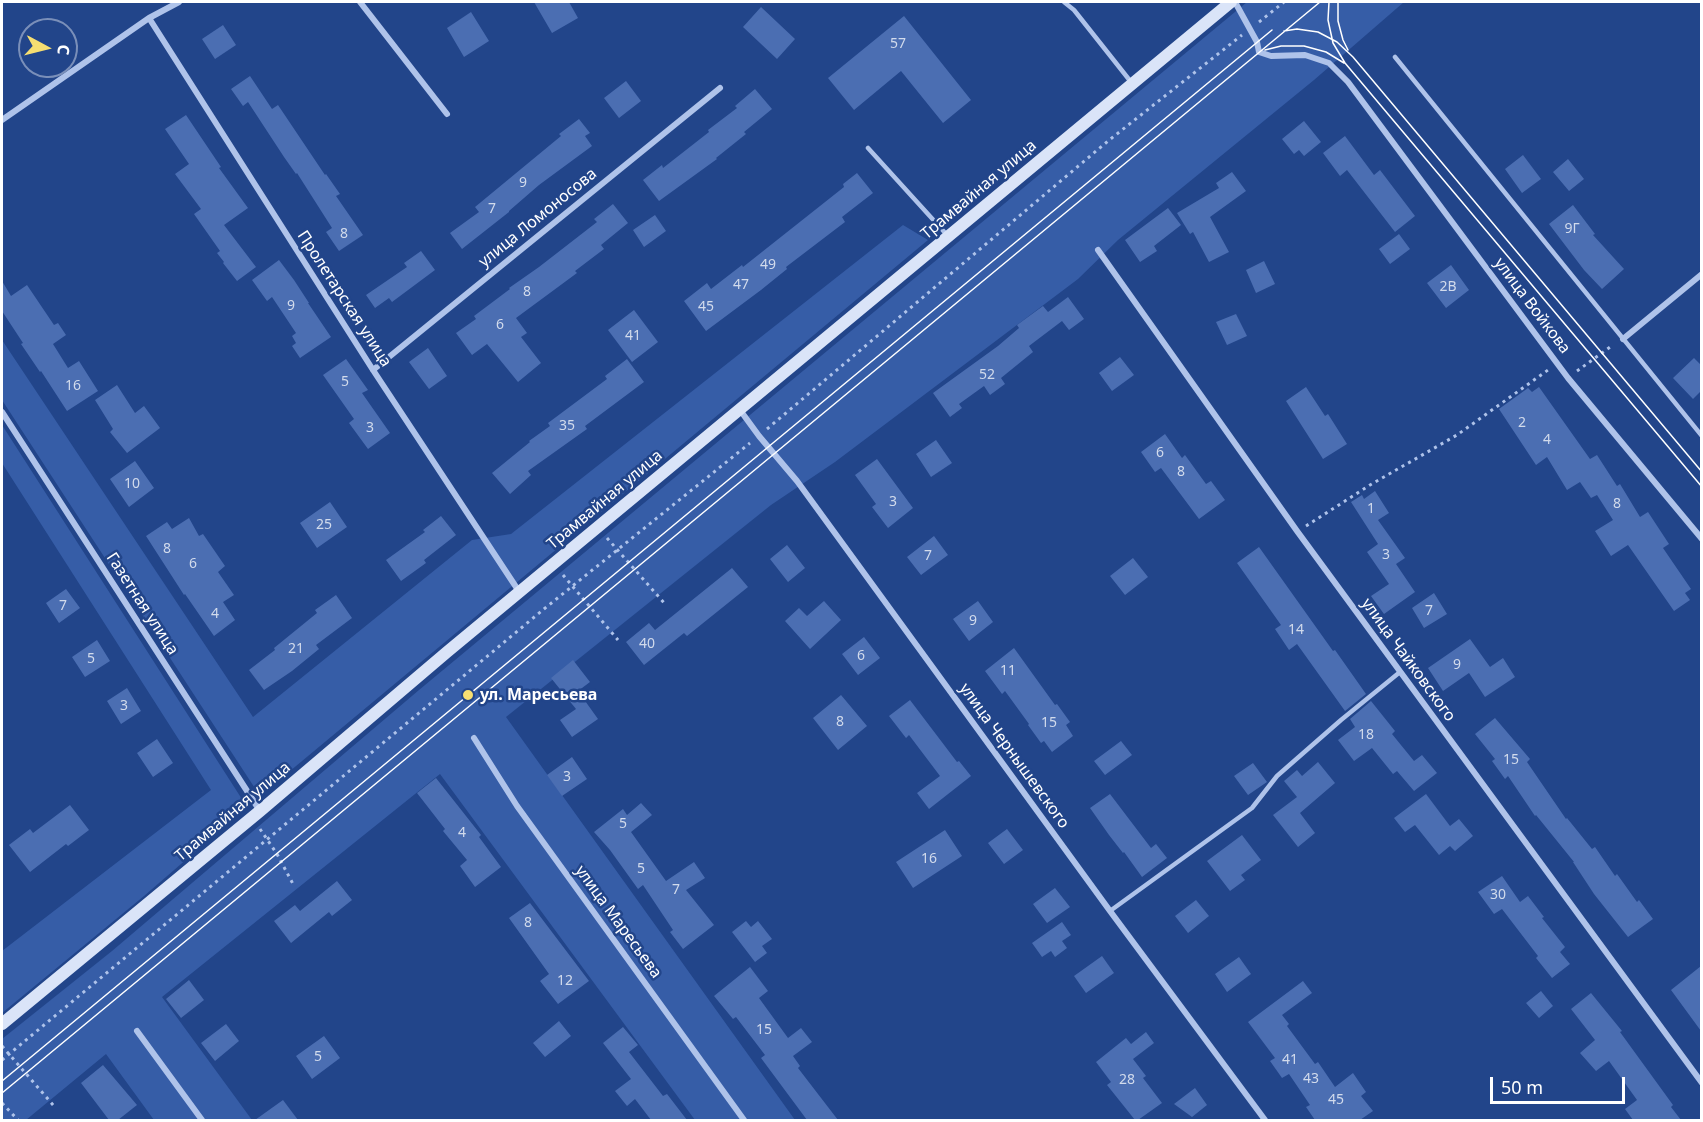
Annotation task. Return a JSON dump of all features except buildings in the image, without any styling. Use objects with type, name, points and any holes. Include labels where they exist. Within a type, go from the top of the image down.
[{"type":"main road","name":"Трамвайная улица","points":[[2,1024],[256,815],[447,652],[1233,2]]},
{"type":"street","points":[[2,120],[149,18],[179,2]]},
{"type":"street","points":[[360,2],[447,114]]},
{"type":"street","points":[[1233,2],[1250,29]]},
{"type":"street","name":"Пролетарская улица","points":[[149,18],[373,370],[520,593]]},
{"type":"street","name":"улица Войкова","points":[[1250,29],[1259,52],[1271,56],[1305,55],[1329,63],[1348,82],[1568,378],[1701,539]]},
{"type":"street","name":"улица Ломоносова","points":[[373,370],[720,88]]},
{"type":"street","name":"улица Чайковского","points":[[1098,250],[1297,531],[1701,1083]]},
{"type":"street","points":[[1623,339],[1701,274]]},
{"type":"street","name":"улица Чернышевского","points":[[740,410],[797,481],[1265,1120]]},
{"type":"street","name":"Газетная улица","points":[[2,412],[256,815]]},
{"type":"street","name":"улица Маресьева","points":[[474,738],[517,806],[744,1120]]},
{"type":"street","points":[[138,1031],[202,1120]]},
{"type":"lane","points":[[1065,2],[1074,10],[1133,84]]},
{"type":"lane","points":[[1395,57],[1701,436]]},
{"type":"lane","points":[[868,148],[949,237]]},
{"type":"lane","points":[[1110,911],[1252,808],[1277,776],[1400,672]]},
{"type":"path","points":[[2,1060],[573,586],[759,436],[1108,141],[1284,2]]},
{"type":"path","points":[[1568,378],[1623,339]]},
{"type":"path","points":[[1297,531],[1370,485],[1457,435],[1558,364]]},
{"type":"path","points":[[598,528],[666,605]]},
{"type":"path","points":[[554,564],[618,640]]},
{"type":"path","points":[[256,815],[293,884]]},
{"type":"path","points":[[2,1046],[54,1106]]},
{"type":"path","points":[[2,1103],[18,1120]]},
{"type":"shaded area","points":[[1247,2],[1404,2],[1314,80],[1118,240],[1078,279],[835,462],[771,505],[506,717],[795,1120],[695,1120],[440,774],[162,997],[252,1120],[154,1120],[106,1054],[26,1120],[2,1120],[2,1039],[112,951],[419,690]]},
{"type":"shaded area","points":[[903,225],[928,240],[260,796],[2,400],[2,340],[253,717],[472,540],[511,534]]},
{"type":"shaded area","points":[[2,425],[247,807],[144,896],[2,1013],[2,951],[211,790],[2,463]]},
{"type":"tram line","points":[[2,1093],[1320,2]]},
{"type":"tram line","points":[[1329,2],[1328,20],[1333,43],[1345,63],[1702,487]]},
{"type":"tram line","points":[[1338,2],[1338,21],[1348,50]]},
{"type":"tram line","points":[[1284,31],[1297,29],[1318,32],[1337,42],[1353,57],[1702,472]]},
{"type":"tram line","points":[[2,1081],[1272,30]]},
{"type":"tram line","points":[[1265,50],[1281,46],[1304,46],[1326,52],[1344,63]]},
{"type":"place","name":"ул. Маресьева","points":[[468,695]]}]
